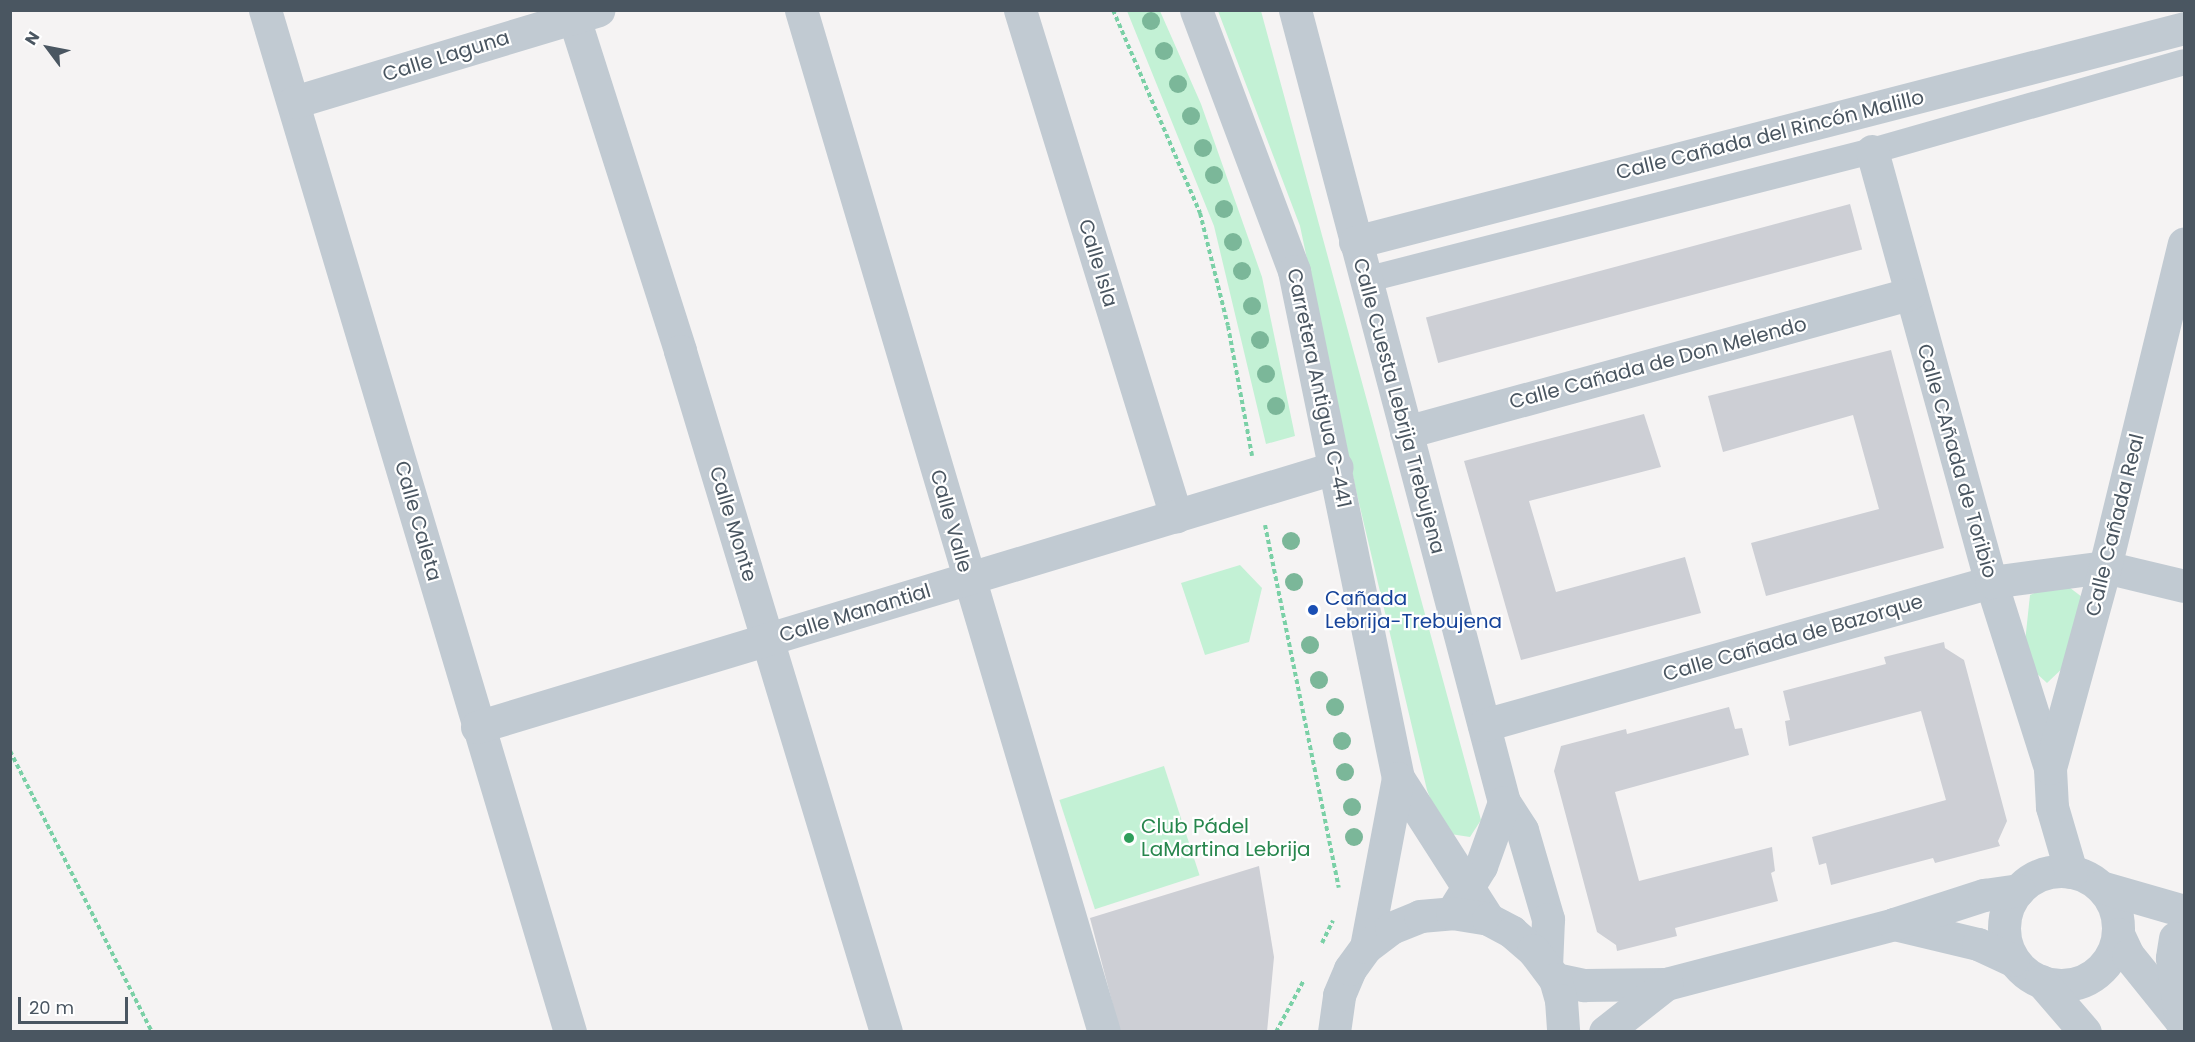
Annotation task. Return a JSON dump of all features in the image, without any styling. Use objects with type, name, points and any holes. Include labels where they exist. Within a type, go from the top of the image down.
[{"type":"street","name":"Calle Caleta","points":[[265,10],[477,727],[497,781],[570,1032]]},
{"type":"street","name":"Calle Valle","points":[[801,10],[1104,1032]]},
{"type":"street","name":"Calle Isla","points":[[1020,10],[1176,516]]},
{"type":"street","name":"Carretera Antigua C-441","points":[[1196,10],[1294,271],[1337,467],[1398,778],[1461,901],[1512,932],[1550,973]]},
{"type":"street","name":"Calle Cuesta Lebrija Trebujena","points":[[1295,10],[1354,242],[1504,802],[1522,830],[1548,919],[1550,973]]},
{"type":"street","name":"Calle Laguna","points":[[294,102],[586,14]]},
{"type":"street","name":"Calle Monte","points":[[586,14],[767,639],[886,1032]]},
{"type":"street","name":"Calle Cañada del Rincón Malillo","points":[[1354,242],[2184,28]]},
{"type":"street","name":"Calle Cañada del Rincón Malillo","points":[[1365,280],[1872,151],[2184,62]]},
{"type":"street","name":"Calle CAñada de Toribio","points":[[1872,151],[1991,582],[2050,768]]},
{"type":"street","name":"Calle Cañada Real","points":[[2071,872],[2052,807],[2050,768],[2177,308],[2184,243]]},
{"type":"street","name":"Calle Cañada de Don Melendo","points":[[1406,432],[1910,294]]},
{"type":"street","name":"Calle Manantial","points":[[477,727],[1337,467]]},
{"type":"street","name":"Calle Cañada de Bazorque","points":[[1484,724],[1991,582],[2105,567]]},
{"type":"street","points":[[2105,567],[2184,586]]},
{"type":"street","name":"Carretera Antigua C-441","points":[[1366,947],[1398,778]]},
{"type":"street","points":[[1335,1032],[1339,995],[1350,969],[1366,947],[1391,928],[1461,901],[1504,802]]},
{"type":"street","name":"Calle Cañada Real","points":[[2026,884],[2052,807]]},
{"type":"street","points":[[1550,973],[1584,984],[1666,984],[1894,924],[1984,894],[2026,884],[2053,871],[2071,872],[2181,928]]},
{"type":"street","points":[[2013,960],[2004,925],[2008,906],[2026,884]]},
{"type":"street","points":[[2101,887],[2112,901],[2117,951],[2183,1027]]},
{"type":"street","points":[[1894,924],[1978,944],[2013,960],[2042,981],[2085,1032]]},
{"type":"street","points":[[2042,981],[2059,985],[2077,982],[2117,951],[2181,928]]},
{"type":"street","points":[[2181,928],[2172,958],[2183,1027]]},
{"type":"street","points":[[1550,973],[1561,1000],[1563,1032]]},
{"type":"street","points":[[1605,1032],[1666,984]]},
{"type":"path","points":[[10,751],[152,1032]]},
{"type":"green space","points":[[1127,11],[1160,11],[1201,104],[1262,277],[1295,436],[1266,444],[1214,226]]},
{"type":"green space","points":[[1218,11],[1261,11],[1481,820],[1470,837],[1444,833],[1427,790],[1355,486],[1300,226]]},
{"type":"green space","points":[[1240,565],[1262,588],[1249,642],[1205,655],[1181,583]]},
{"type":"green space","points":[[2061,581],[2082,597],[2068,663],[2047,683],[2023,661],[2030,595]]},
{"type":"green space","name":"Club Pádel LaMartina Lebrija","points":[[1164,766],[1200,875],[1095,909],[1059,800]]},
{"type":"building","points":[[1850,204],[1862,249],[1438,363],[1426,318]]},
{"type":"building","points":[[1891,350],[1944,548],[1766,596],[1751,543],[1879,509],[1853,415],[1723,452],[1708,396]]},
{"type":"building","points":[[1644,414],[1661,467],[1529,501],[1556,592],[1685,557],[1701,613],[1521,660],[1464,461]]},
{"type":"building","points":[[1944,642],[1945,648],[1964,660],[2007,821],[1998,841],[2000,846],[1935,863],[1933,858],[1831,885],[1826,863],[1819,865],[1812,837],[1946,800],[1921,711],[1789,746],[1785,721],[1790,720],[1783,691],[1886,664],[1884,657]]},
{"type":"building","points":[[1729,707],[1735,729],[1742,728],[1749,755],[1615,792],[1639,881],[1772,847],[1775,871],[1771,873],[1778,901],[1675,928],[1677,936],[1617,951],[1616,945],[1597,932],[1554,771],[1561,746],[1626,729],[1627,734]]},
{"type":"building","points":[[1259,866],[1274,957],[1267,1032],[1120,1032],[1090,918]]},
{"type":"place","name":"Cañada Lebrija-Trebujena","points":[[1313,610]]},
{"type":"place","name":"Club Pádel LaMartina Lebrija","points":[[1129,838]]}]
